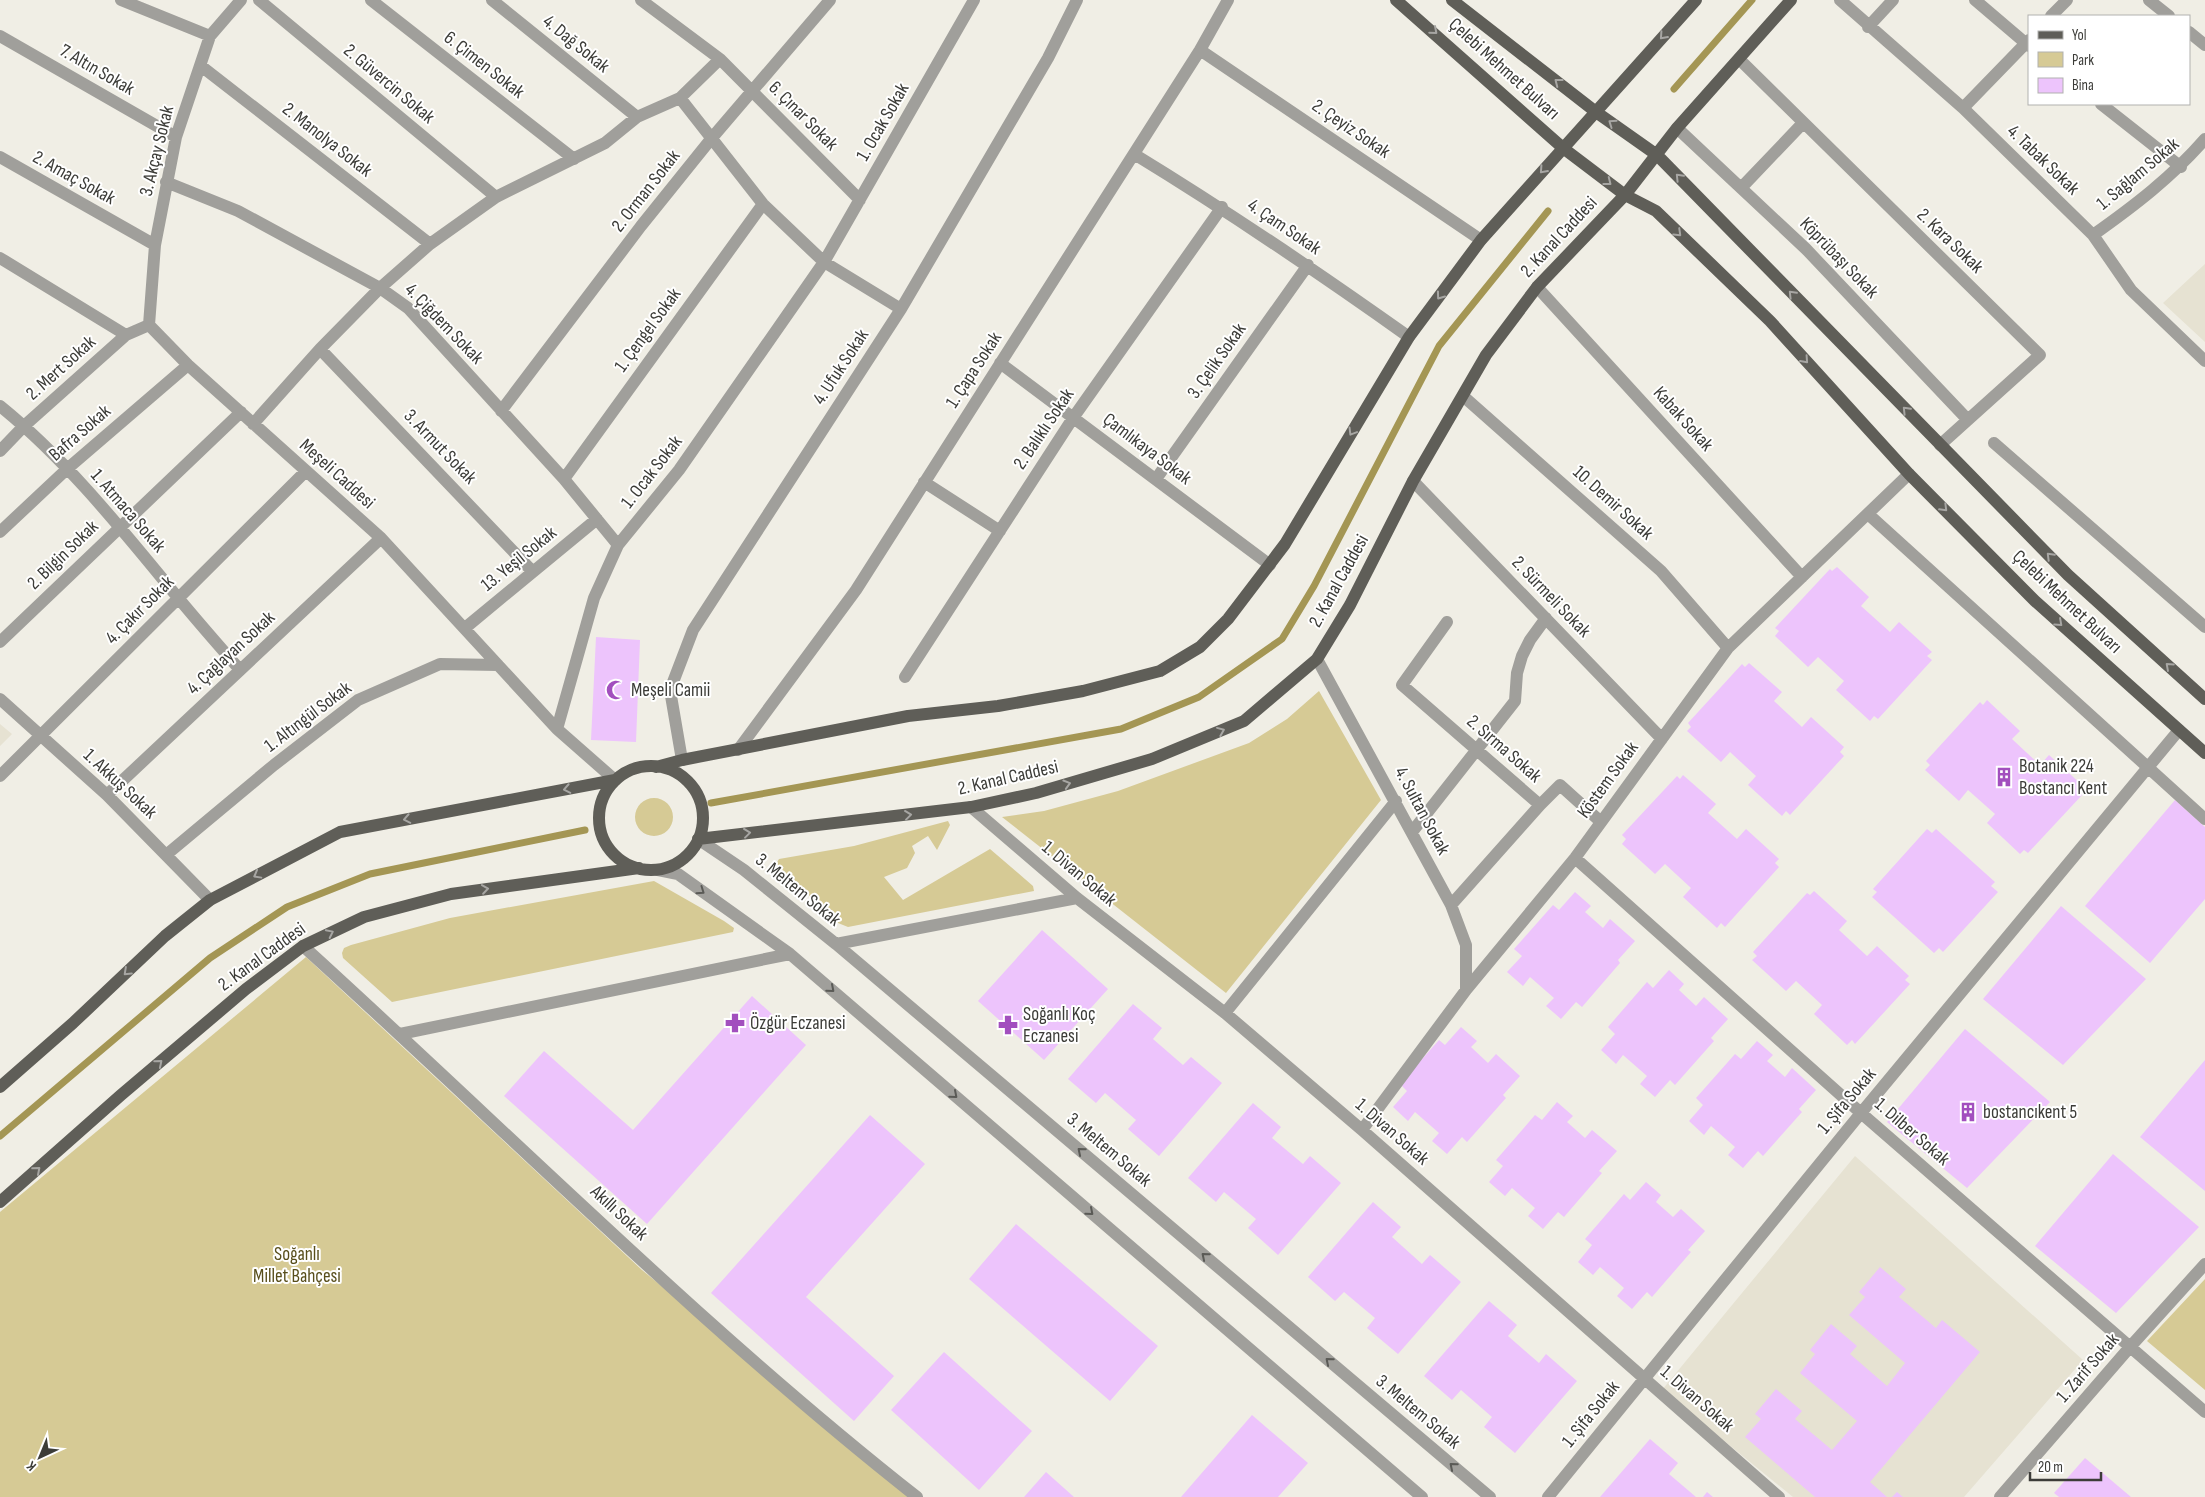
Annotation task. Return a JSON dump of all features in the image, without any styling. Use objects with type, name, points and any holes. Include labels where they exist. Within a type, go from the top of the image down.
[{"type":"main road","name":"Çelebi Mehmet Bulvarı","points":[[1396,0],[1563,148],[1624,196],[1656,211],[1770,321],[1909,474],[2035,600],[2205,753]]},
{"type":"main road","name":"Çelebi Mehmet Bulvarı","points":[[1452,0],[1596,112],[1657,155],[2068,575],[2204,696]]},
{"type":"main road","points":[[0,1087],[73,1023],[165,936],[210,900],[340,832],[615,780],[633,769],[656,767],[682,760],[908,716],[998,706],[1083,691],[1160,671],[1200,647],[1228,619],[1285,544],[1409,337],[1481,240],[1696,0]]},
{"type":"main road","name":"2. Kanal Caddesi","points":[[698,839],[971,807],[1036,793],[1152,759],[1244,721],[1317,659],[1350,605],[1413,481],[1486,355],[1537,287],[1624,196],[1677,128],[1791,0]]},
{"type":"main road","points":[[615,780],[603,797],[599,812],[600,828],[605,843],[615,856],[628,865],[658,870],[672,866],[684,859],[693,849],[698,839],[703,819],[700,801],[691,786],[678,774],[656,767]]},
{"type":"main road","name":"2. Kanal Caddesi","points":[[0,1202],[121,1095],[246,989],[303,946],[364,917],[451,894],[639,868]]},
{"type":"street","points":[[121,0],[210,36]]},
{"type":"street","name":"3. Akçay Sokak","points":[[149,324],[155,245],[176,137],[210,36],[241,0]]},
{"type":"street","name":"2. Güvercin Sokak","points":[[259,0],[496,197]]},
{"type":"street","name":"6. Çimen Sokak","points":[[370,0],[574,159]]},
{"type":"street","name":"4. Dağ Sokak","points":[[492,0],[636,117]]},
{"type":"street","name":"6. Çınar Sokak","points":[[641,0],[720,59],[860,200]]},
{"type":"street","name":"2. Orman Sokak","points":[[501,411],[635,234],[752,91],[830,0]]},
{"type":"street","name":"1. Ocak Sokak","points":[[557,728],[594,598],[618,545],[679,470],[824,262],[974,0]]},
{"type":"street","name":"4. Ufuk Sokak","points":[[682,760],[670,690],[693,630],[901,309],[1048,58],[1077,0]]},
{"type":"street","name":"1. Çapa Sokak","points":[[738,750],[856,590],[1200,50],[1228,0]]},
{"type":"street","name":"4. Tabak Sokak","points":[[1840,0],[1868,27],[1962,108],[2093,235],[2131,290],[2205,362]]},
{"type":"street","points":[[1868,27],[1893,0]]},
{"type":"street","points":[[1962,108],[2028,43],[1975,0]]},
{"type":"street","points":[[2052,15],[2067,0]]},
{"type":"street","points":[[2149,0],[2168,15]]},
{"type":"street","points":[[2190,33],[2205,45]]},
{"type":"street","name":"7. Altın Sokak","points":[[0,36],[176,137]]},
{"type":"street","name":"2. Çeyiz Sokak","points":[[1200,50],[1481,240]]},
{"type":"street","name":"2. Kara Sokak","points":[[1739,58],[2040,355],[1940,445]]},
{"type":"street","points":[[253,424],[320,349],[380,288],[430,244],[496,197],[604,143],[636,117],[680,98],[720,59]]},
{"type":"street","name":"2. Manolya Sokak","points":[[201,66],[430,244]]},
{"type":"street","points":[[680,98],[763,204],[824,262],[901,309]]},
{"type":"street","points":[[2102,105],[2181,167]]},
{"type":"street","points":[[1741,188],[1803,123]]},
{"type":"street","name":"Köprübaşı Sokak","points":[[1677,128],[1806,249],[1968,420]]},
{"type":"street","name":"1. Sağlam Sokak","points":[[2093,235],[2135,205],[2181,167],[2205,139]]},
{"type":"street","name":"4. Çam Sokak","points":[[1134,154],[1222,207],[1308,264],[1409,337]]},
{"type":"street","name":"2. Amaç Sokak","points":[[0,158],[155,245]]},
{"type":"street","name":"4. Çiğdem Sokak","points":[[166,182],[238,211],[380,288],[408,308],[564,479],[618,545]]},
{"type":"street","name":"1. Çengel Sokak","points":[[564,479],[763,204]]},
{"type":"street","name":"2. Balıklı Sokak","points":[[905,677],[1073,418],[1222,207]]},
{"type":"street","points":[[0,258],[126,334],[149,324]]},
{"type":"street","name":"3. Çelik Sokak","points":[[1156,479],[1308,264]]},
{"type":"street","name":"Kabak Sokak","points":[[1537,287],[1802,577]]},
{"type":"street","name":"Meşeli Caddesi","points":[[149,324],[188,365],[381,538],[557,728],[615,780]]},
{"type":"street","name":"2. Mert Sokak","points":[[0,451],[24,426],[126,334]]},
{"type":"street","name":"3. Armut Sokak","points":[[320,349],[533,572]]},
{"type":"street","name":"Çamlıkaya Sokak","points":[[1000,363],[1270,565]]},
{"type":"street","name":"Bafra Sokak","points":[[0,532],[67,469],[188,365]]},
{"type":"street","name":"10. Demir Sokak","points":[[1463,396],[1660,571],[1728,648]]},
{"type":"street","name":"1. Atmaca Sokak","points":[[0,406],[24,426],[67,469],[119,526],[178,599],[240,670]]},
{"type":"street","name":"2. Bilgin Sokak","points":[[0,642],[119,526],[241,412]]},
{"type":"street","points":[[1994,443],[2205,627]]},
{"type":"street","name":"4. Çakır Sokak","points":[[0,776],[306,471]]},
{"type":"street","name":"Köstem Sokak","points":[[1362,1130],[1466,990],[1575,858],[1728,648],[1909,474]]},
{"type":"street","name":"2. Sürmeli Sokak","points":[[1413,481],[1662,739]]},
{"type":"street","points":[[924,482],[1000,531]]},
{"type":"street","points":[[1868,514],[2205,819]]},
{"type":"street","name":"13. Yeşil Sokak","points":[[465,628],[597,519]]},
{"type":"street","name":"4. Çağlayan Sokak","points":[[107,795],[381,538]]},
{"type":"street","points":[[1412,832],[1515,701],[1516,680],[1522,656],[1546,618]]},
{"type":"street","name":"2. Sırma Sokak","points":[[1447,622],[1402,685],[1540,804],[1451,905]]},
{"type":"street","name":"4. Sultan Sokak","points":[[1317,659],[1451,905],[1466,945],[1466,990]]},
{"type":"street","name":"1. Altıngül Sokak","points":[[166,855],[274,765],[358,700],[440,664],[498,666]]},
{"type":"street","name":"1. Akkuş Sokak","points":[[0,699],[107,795],[210,900]]},
{"type":"street","name":"1. Şifa Sokak","points":[[1548,1497],[2179,730]]},
{"type":"street","points":[[1540,804],[1560,785],[1601,822]]},
{"type":"street","points":[[1224,1013],[1396,801]]},
{"type":"street","name":"1. Divan Sokak","points":[[971,807],[1077,898],[1224,1013],[1362,1130],[1779,1497]]},
{"type":"street","name":"3. Meltem Sokak","points":[[698,839],[744,870],[836,944],[1490,1497]]},
{"type":"street","name":"1. Dilber Sokak","points":[[1575,858],[1862,1113],[2205,1412]]},
{"type":"street","points":[[658,870],[678,874],[790,954],[1422,1497]]},
{"type":"street","points":[[836,944],[1077,898]]},
{"type":"street","name":"Akıllı Sokak","points":[[303,946],[400,1034],[701,1316],[860,1452],[917,1497]]},
{"type":"street","points":[[400,1034],[790,954]]},
{"type":"street","name":"1. Zarif Sokak","points":[[2000,1497],[2205,1264]]},
{"type":"shaded area","points":[[2205,264],[2205,342],[2163,303]]},
{"type":"shaded area","points":[[0,724],[12,734],[0,746]]},
{"type":"shaded area","points":[[1855,1156],[2083,1360],[1964,1497],[1793,1497],[1662,1390]]},
{"type":"green space","points":[[1319,691],[1381,800],[1226,993],[1002,817],[1044,811],[1118,791],[1249,743],[1287,719]]},
{"type":"green space","points":[[654,798],[667,804],[673,817],[667,830],[654,836],[641,830],[635,817],[641,804]]},
{"type":"green space","points":[[948,821],[950,825],[937,850],[928,836],[912,846],[915,853],[907,868],[884,877],[903,900],[990,849],[1033,886],[1034,891],[848,927],[838,923],[776,864],[779,859],[854,846]]},
{"type":"green space","points":[[654,881],[724,921],[734,928],[733,932],[392,1002],[343,958],[344,948],[351,945],[450,918]]},
{"type":"green space","name":"Soğanlı Millet Bahçesi","points":[[306,957],[642,1270],[918,1497],[0,1497],[0,1212]]},
{"type":"green space","points":[[2205,1279],[2205,1390],[2147,1341]]},
{"type":"building","points":[[1837,567],[1869,597],[1861,606],[1890,632],[1899,622],[1932,652],[1927,656],[1932,660],[1878,719],[1874,716],[1870,721],[1836,690],[1844,681],[1818,657],[1808,667],[1775,636],[1779,631],[1775,628],[1830,569],[1832,571]]},
{"type":"building","name":"Meşeli Camii","points":[[596,637],[640,640],[636,742],[591,740]]},
{"type":"building","points":[[1749,663],[1782,692],[1774,701],[1802,727],[1811,717],[1844,747],[1840,752],[1844,756],[1790,815],[1786,811],[1782,816],[1748,785],[1756,776],[1730,752],[1721,762],[1687,731],[1691,727],[1688,723],[1742,664],[1745,667]]},
{"type":"building","name":"Botanik 224 Bostancı Kent","points":[[1987,700],[2020,731],[2012,739],[2040,765],[2049,755],[2082,785],[2078,789],[2083,794],[2028,853],[2024,850],[2020,854],[1987,823],[1995,814],[1968,790],[1959,801],[1925,770],[1930,765],[1926,761],[1980,702],[1983,705]]},
{"type":"building","points":[[1683,775],[1716,804],[1708,813],[1737,839],[1746,829],[1779,859],[1775,863],[1779,867],[1725,927],[1721,923],[1717,928],[1683,897],[1691,888],[1665,864],[1655,874],[1622,844],[1626,839],[1622,835],[1677,776],[1680,779]]},
{"type":"building","points":[[2175,800],[2205,827],[2205,899],[2150,963],[2085,906]]},
{"type":"building","points":[[1927,829],[1932,833],[1936,829],[1995,882],[1991,886],[1998,892],[1943,952],[1939,948],[1934,953],[1872,897],[1877,892],[1873,889]]},
{"type":"building","points":[[1814,891],[1847,921],[1839,930],[1867,956],[1877,946],[1909,976],[1905,980],[1910,984],[1855,1044],[1852,1040],[1847,1045],[1814,1014],[1822,1005],[1796,981],[1786,991],[1752,960],[1757,956],[1753,952],[1807,893],[1810,895]]},
{"type":"building","points":[[1575,892],[1591,906],[1585,912],[1603,928],[1610,919],[1635,941],[1618,960],[1620,963],[1582,1007],[1576,1002],[1561,1019],[1546,1006],[1554,998],[1530,977],[1523,986],[1507,972],[1522,956],[1514,949],[1553,905],[1559,910]]},
{"type":"building","name":"bostancıkent 5","points":[[2061,906],[2146,979],[2063,1065],[1983,999]]},
{"type":"building","points":[[1042,930],[1108,989],[1044,1060],[978,1001]]},
{"type":"building","points":[[1669,970],[1684,984],[1679,990],[1696,1006],[1704,997],[1728,1019],[1711,1038],[1714,1041],[1675,1085],[1670,1080],[1655,1097],[1640,1084],[1647,1076],[1623,1055],[1616,1064],[1601,1050],[1615,1034],[1608,1027],[1647,982],[1653,988]]},
{"type":"building","points":[[752,996],[806,1045],[647,1224],[504,1096],[544,1051],[633,1130]]},
{"type":"building","points":[[1133,1004],[1162,1028],[1153,1039],[1183,1065],[1191,1057],[1222,1083],[1159,1156],[1128,1129],[1136,1120],[1105,1093],[1096,1103],[1068,1079]]},
{"type":"building","points":[[1461,1027],[1477,1041],[1471,1047],[1488,1063],[1496,1054],[1520,1076],[1503,1095],[1506,1098],[1467,1142],[1462,1137],[1447,1154],[1432,1141],[1439,1133],[1415,1112],[1408,1121],[1393,1107],[1407,1091],[1400,1084],[1439,1040],[1445,1045]]},
{"type":"building","name":"bostancıkent 5","points":[[1965,1029],[2050,1102],[1967,1188],[1887,1122]]},
{"type":"building","points":[[1757,1041],[1773,1055],[1767,1061],[1785,1077],[1792,1068],[1816,1090],[1799,1109],[1802,1112],[1763,1156],[1758,1151],[1743,1168],[1728,1155],[1735,1147],[1711,1126],[1704,1135],[1689,1121],[1703,1105],[1696,1098],[1735,1054],[1741,1059]]},
{"type":"building","points":[[2205,1060],[2205,1191],[2140,1137]]},
{"type":"building","points":[[1557,1102],[1573,1116],[1567,1122],[1585,1138],[1592,1130],[1617,1151],[1599,1171],[1602,1173],[1564,1217],[1558,1212],[1543,1229],[1528,1216],[1535,1208],[1512,1188],[1505,1196],[1489,1182],[1503,1166],[1496,1160],[1535,1115],[1542,1120]]},
{"type":"building","points":[[1253,1103],[1281,1127],[1272,1138],[1303,1164],[1310,1156],[1341,1183],[1278,1255],[1248,1228],[1256,1219],[1224,1192],[1216,1202],[1188,1178]]},
{"type":"building","points":[[870,1115],[925,1164],[806,1297],[894,1376],[854,1421],[711,1293]]},
{"type":"building","name":"bostancıkent 5","points":[[2113,1154],[2199,1227],[2116,1313],[2035,1246]]},
{"type":"building","points":[[1646,1182],[1661,1195],[1656,1202],[1673,1217],[1681,1209],[1705,1231],[1688,1250],[1691,1252],[1652,1297],[1647,1292],[1632,1309],[1617,1296],[1624,1288],[1600,1267],[1593,1275],[1578,1262],[1592,1245],[1585,1239],[1624,1194],[1630,1200]]},
{"type":"building","points":[[1373,1202],[1401,1227],[1392,1237],[1422,1264],[1430,1255],[1461,1282],[1398,1354],[1367,1328],[1375,1318],[1344,1292],[1335,1301],[1308,1277]]},
{"type":"building","points":[[1016,1224],[1158,1346],[1110,1401],[969,1279]]},
{"type":"building","points":[[1880,1267],[1906,1289],[1899,1297],[1936,1328],[1942,1320],[1980,1352],[1870,1482],[1887,1497],[1815,1497],[1745,1437],[1761,1419],[1755,1414],[1776,1389],[1802,1411],[1795,1419],[1832,1450],[1857,1421],[1800,1373],[1815,1354],[1810,1350],[1831,1324],[1857,1346],[1850,1354],[1887,1386],[1905,1363],[1849,1315],[1865,1297],[1859,1292]]},
{"type":"building","points":[[1489,1301],[1517,1325],[1508,1336],[1539,1363],[1546,1354],[1577,1381],[1515,1453],[1484,1427],[1492,1417],[1461,1390],[1452,1400],[1424,1376]]},
{"type":"building","points":[[944,1352],[1032,1431],[979,1490],[891,1410]]},
{"type":"building","points":[[1252,1415],[1308,1463],[1278,1497],[1181,1497]]},
{"type":"building","points":[[1650,1439],[1678,1463],[1669,1474],[1696,1497],[1600,1497]]},
{"type":"building","points":[[2085,1458],[2131,1497],[2059,1497],[2054,1493]]},
{"type":"building","points":[[1046,1472],[1074,1497],[1024,1497]]},
{"type":"building","points":[[1707,1492],[1713,1497],[1703,1497]]},
{"type":"building","points":[[1897,1492],[1903,1497],[1892,1497]]},
{"type":"waterway","points":[[1674,89],[1752,0]]},
{"type":"waterway","points":[[711,803],[1121,729],[1199,697],[1282,639],[1314,586],[1439,346],[1548,211]]},
{"type":"waterway","points":[[0,1136],[210,958],[287,907],[370,874],[585,830]]},
{"type":"place","name":"Meşeli Camii","points":[[616,690]]},
{"type":"place","name":"Botanik 224 Bostancı Kent","points":[[2004,777]]},
{"type":"place","name":"Özgür Eczanesi","points":[[735,1023]]},
{"type":"place","name":"Soğanlı Koç Eczanesi","points":[[1008,1025]]},
{"type":"place","name":"bostancıkent 5","points":[[1968,1112]]}]
